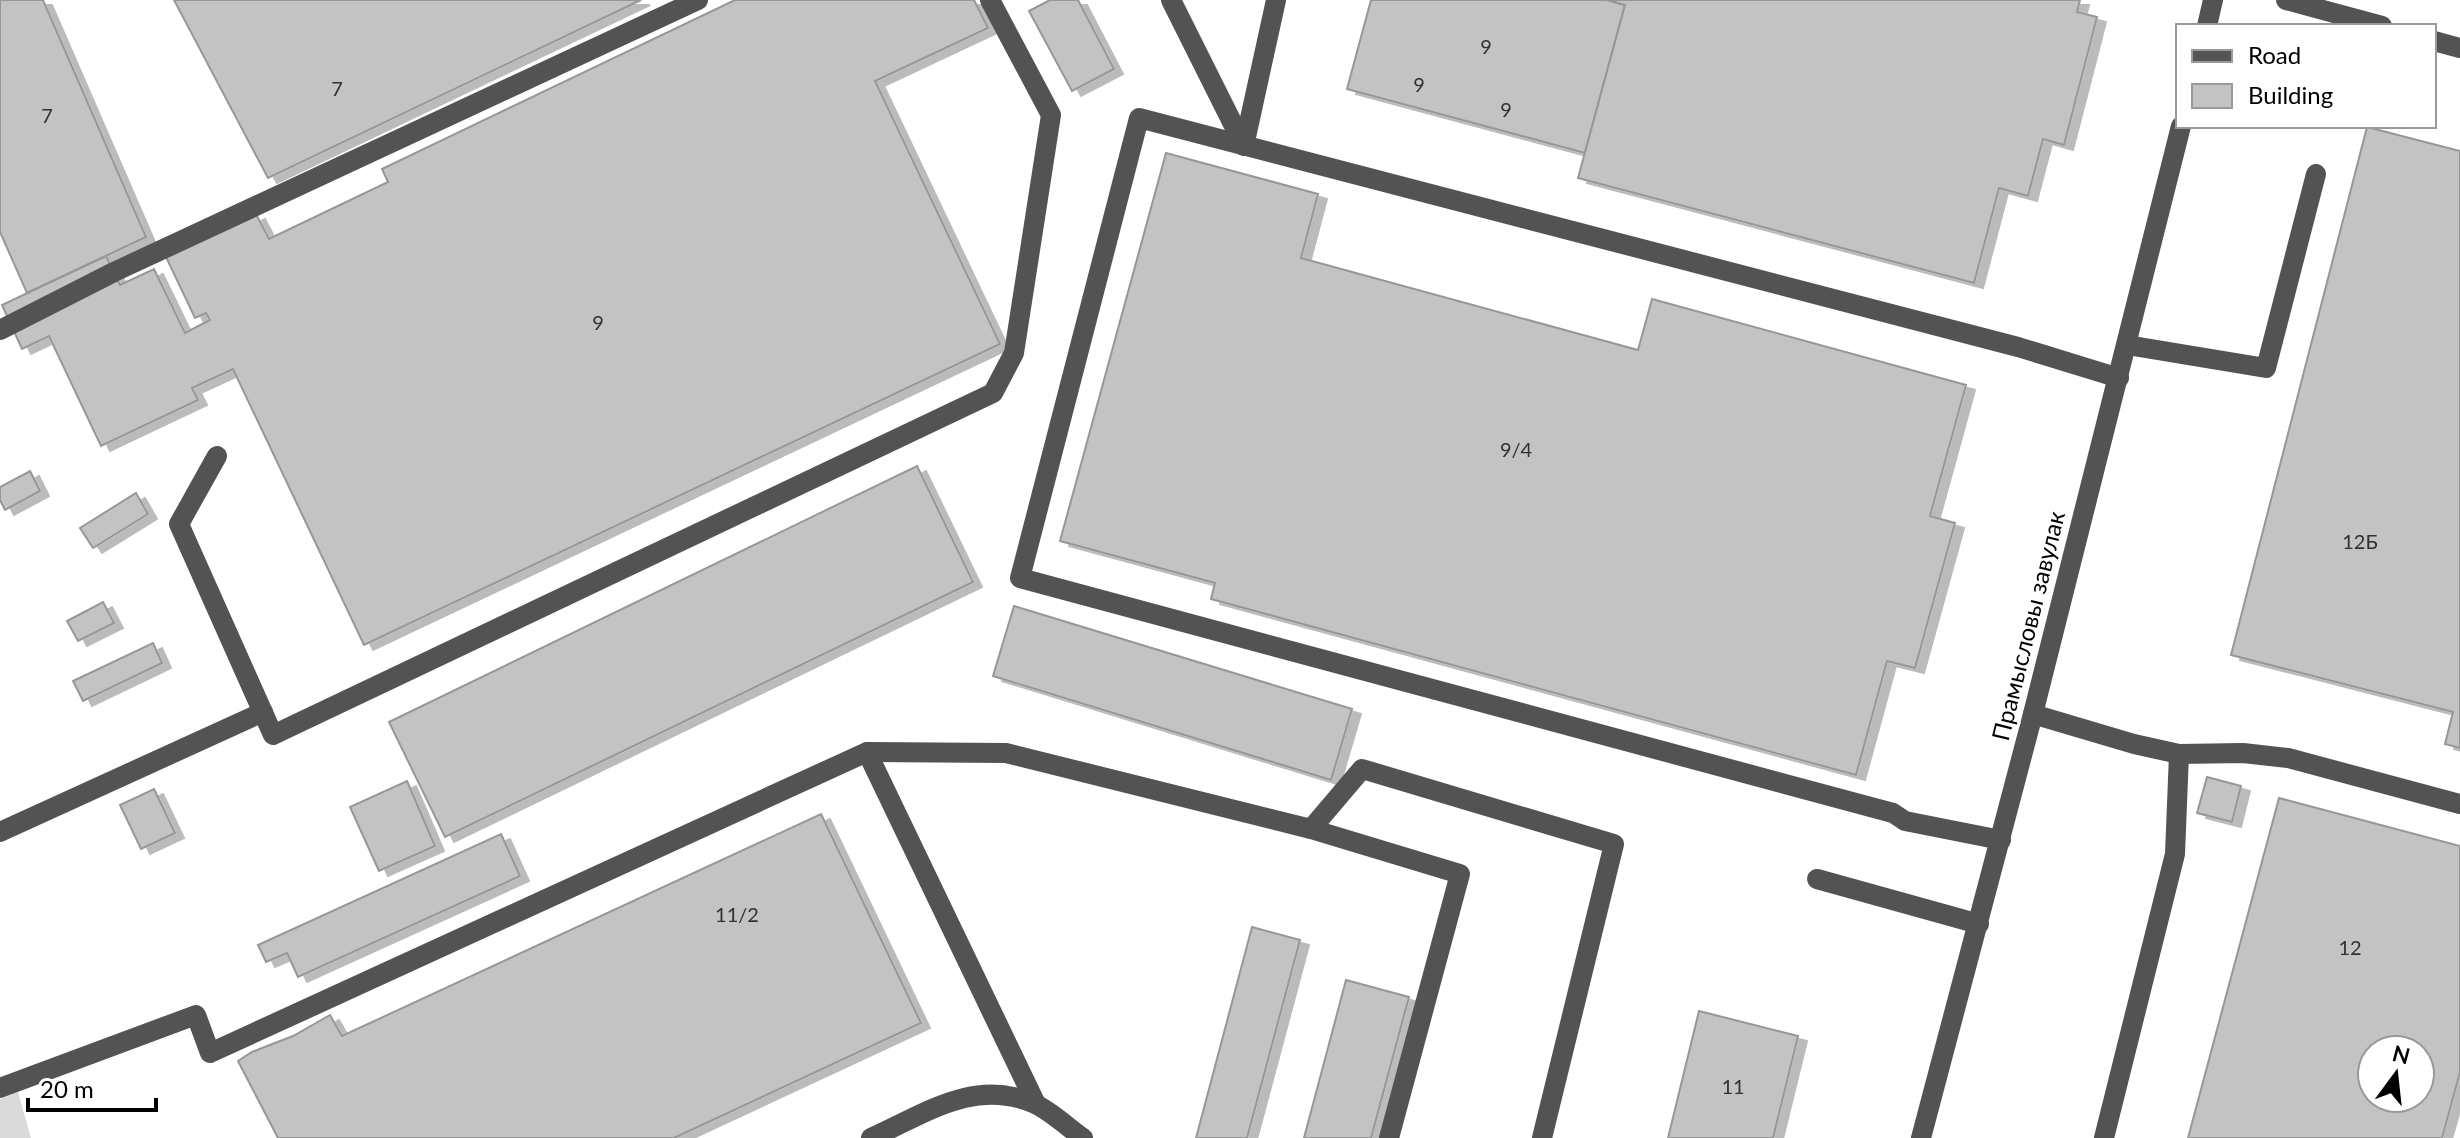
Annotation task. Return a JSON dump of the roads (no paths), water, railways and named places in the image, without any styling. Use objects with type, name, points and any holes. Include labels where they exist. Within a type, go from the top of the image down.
[{"type":"street","points":[[0,330],[114,272],[698,0]]},
{"type":"street","points":[[217,456],[179,524],[273,735],[993,393],[1014,353],[1051,115],[990,0]]},
{"type":"street","points":[[1171,0],[1244,146]]},
{"type":"street","points":[[1244,146],[1276,0]]},
{"type":"street","points":[[2207,24],[2213,0]]},
{"type":"street","points":[[2286,0],[2375,24]]},
{"type":"street","points":[[2436,42],[2460,48]]},
{"type":"street","points":[[2001,840],[1905,821],[1893,813],[1020,578],[1139,118],[2018,347],[2119,378]]},
{"type":"street","name":"Прамысловы завулак","points":[[1921,1138],[2001,840],[2180,128]]},
{"type":"street","points":[[2127,345],[2266,368],[2316,174]]},
{"type":"street","points":[[0,832],[263,712]]},
{"type":"street","points":[[2033,714],[2179,754],[2243,753],[2288,758],[2460,804]]},
{"type":"street","points":[[867,752],[1036,1104]]},
{"type":"street","points":[[0,1088],[196,1015],[210,1053],[867,752],[1006,753],[1311,829],[1460,874],[1389,1138]]},
{"type":"street","points":[[2104,1138],[2175,854],[2179,754]]},
{"type":"street","points":[[1311,829],[1362,769],[1614,844],[1542,1138]]},
{"type":"street","points":[[1817,879],[1979,924]]},
{"type":"street","points":[[871,1138],[964,1096],[1002,1092],[1036,1104],[1083,1138]]}]
